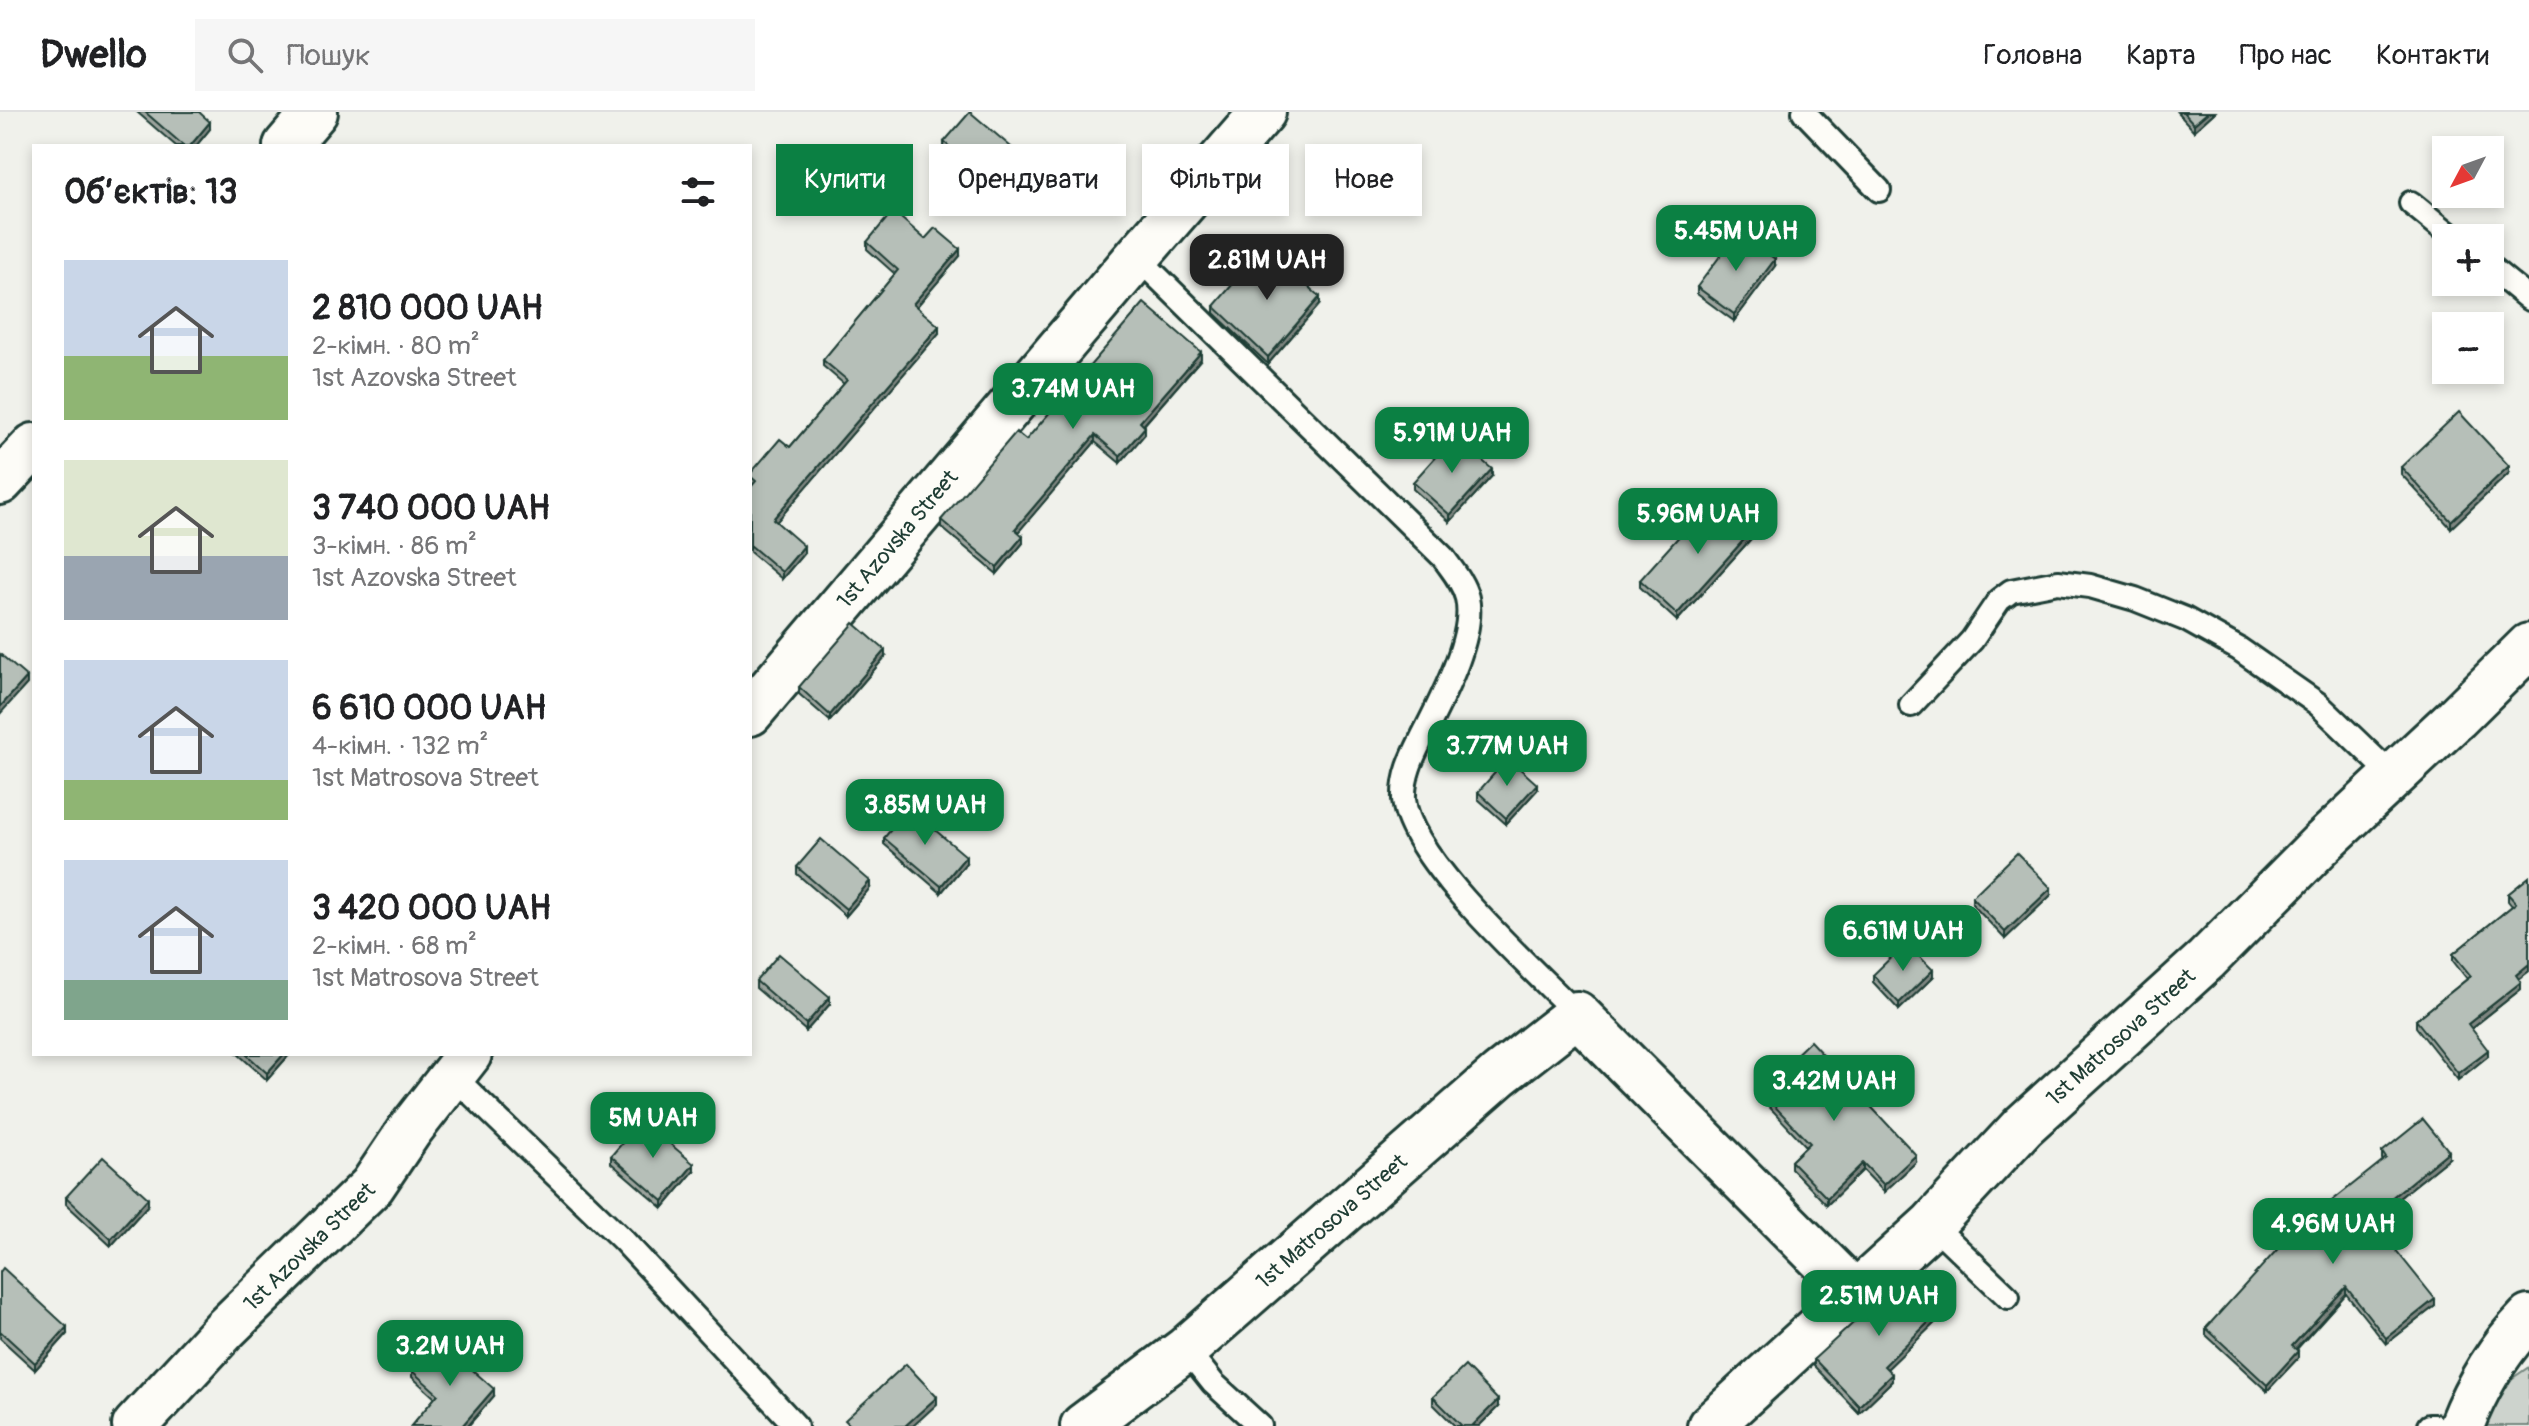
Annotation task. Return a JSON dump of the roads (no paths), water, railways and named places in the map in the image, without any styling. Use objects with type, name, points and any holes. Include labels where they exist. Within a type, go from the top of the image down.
[{"type":"street","points":[[288,144],[315,112]]},
{"type":"street","name":"1st Azovska Street","points":[[752,711],[1263,112]]},
{"type":"street","points":[[0,482],[32,448]]},
{"type":"street","name":"1st Matrosova Street","points":[[1710,1426],[1932,1224],[2023,1126],[2206,960],[2320,845],[2529,646]]},
{"type":"street","points":[[1577,1014],[1855,1293]]},
{"type":"street","name":"1st Matrosova Street","points":[[1083,1426],[1186,1349],[1499,1075],[1577,1014]]},
{"type":"street","name":"1st Azovska Street","points":[[135,1426],[224,1330],[372,1186],[409,1131],[461,1065]]},
{"type":"street","points":[[2461,1426],[2474,1394],[2497,1355],[2529,1318]]},
{"type":"lane","points":[[1804,112],[1879,190]]},
{"type":"lane","points":[[2411,203],[2437,224]]},
{"type":"lane","points":[[1137,257],[1443,557],[1461,582],[1468,601],[1457,661],[1448,686],[1409,761],[1404,800],[1417,838],[1433,861],[1460,894],[1577,1014]]},
{"type":"lane","points":[[2504,278],[2529,299]]},
{"type":"lane","points":[[1911,705],[1972,640],[1999,600],[2011,591],[2058,582],[2090,586],[2135,599],[2185,619],[2239,649],[2299,688],[2394,777]]},
{"type":"lane","points":[[461,1065],[796,1426]]},
{"type":"lane","points":[[1932,1224],[2008,1297]]},
{"type":"lane","points":[[1186,1349],[1213,1383],[1260,1426]]}]
